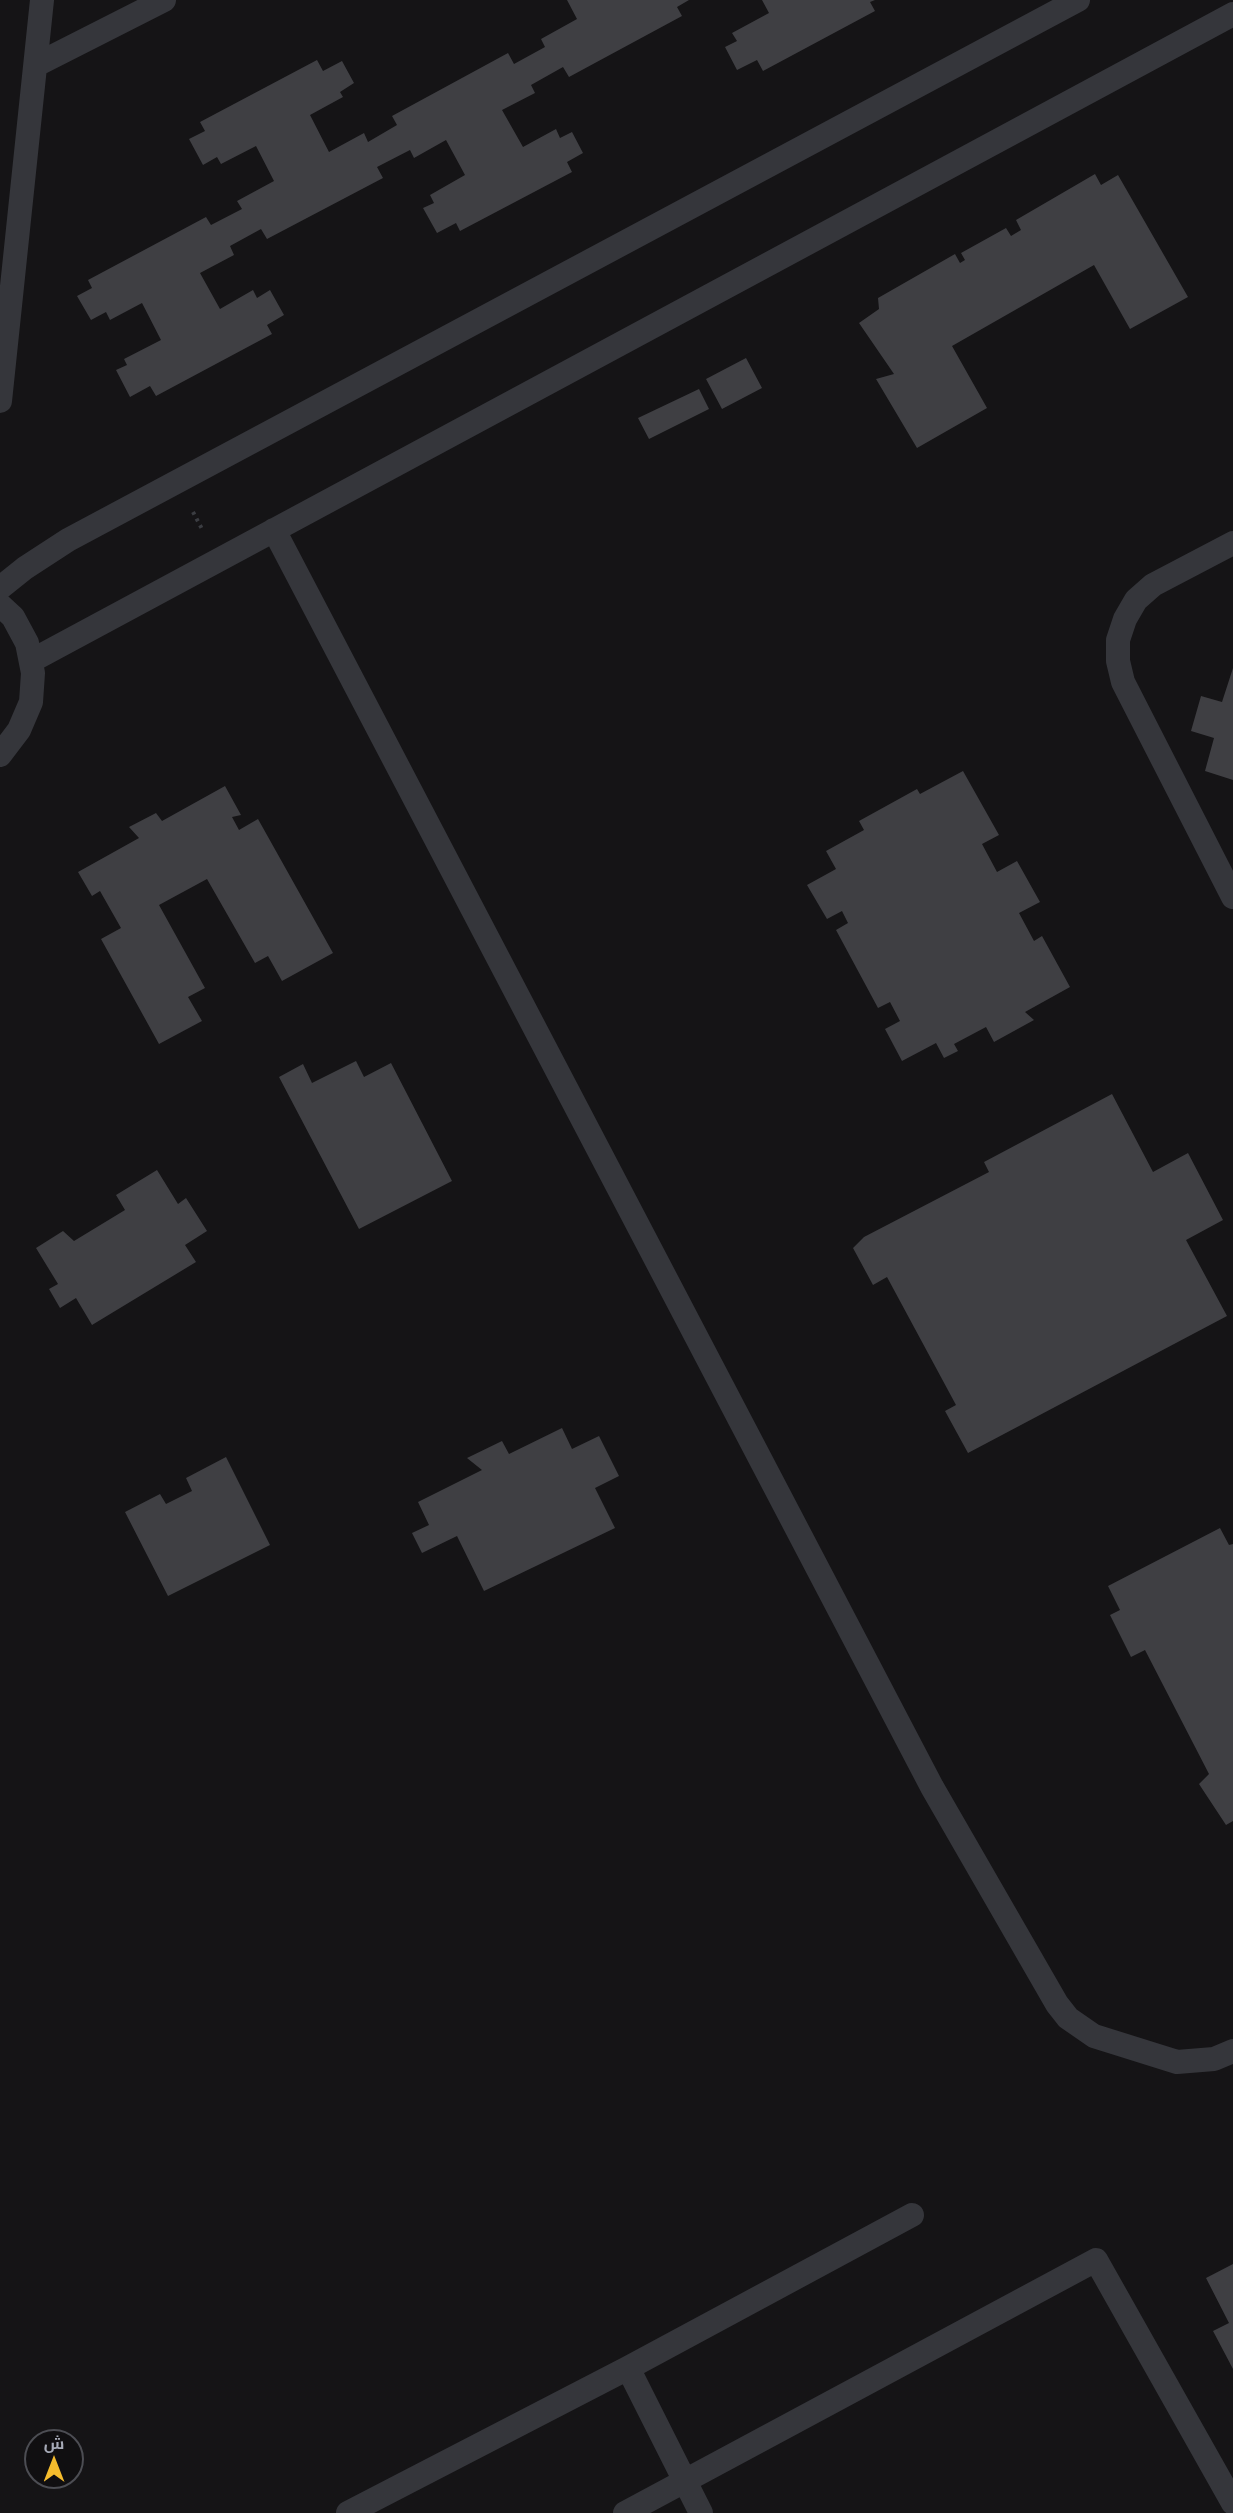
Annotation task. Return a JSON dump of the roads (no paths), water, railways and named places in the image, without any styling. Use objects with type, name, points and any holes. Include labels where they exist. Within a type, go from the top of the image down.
[{"type":"lane","points":[[0,401],[42,0]]},
{"type":"lane","points":[[36,65],[164,0]]},
{"type":"lane","points":[[0,588],[53,549],[1077,0]]},
{"type":"lane","points":[[31,661],[1233,14]]},
{"type":"lane","points":[[274,530],[932,1787],[1057,2004],[1068,2018],[1094,2036],[1178,2062],[1214,2059],[1233,2051]]},
{"type":"lane","points":[[1233,543],[1153,585],[1136,600],[1125,619],[1118,640],[1118,661],[1123,682],[1233,897]]},
{"type":"lane","points":[[0,605],[13,617],[27,643],[33,673],[31,702],[20,730],[0,755]]},
{"type":"lane","points":[[348,2513],[628,2368],[912,2215]]},
{"type":"lane","points":[[625,2513],[1096,2260],[1233,2503]]},
{"type":"lane","points":[[628,2368],[701,2513]]}]
